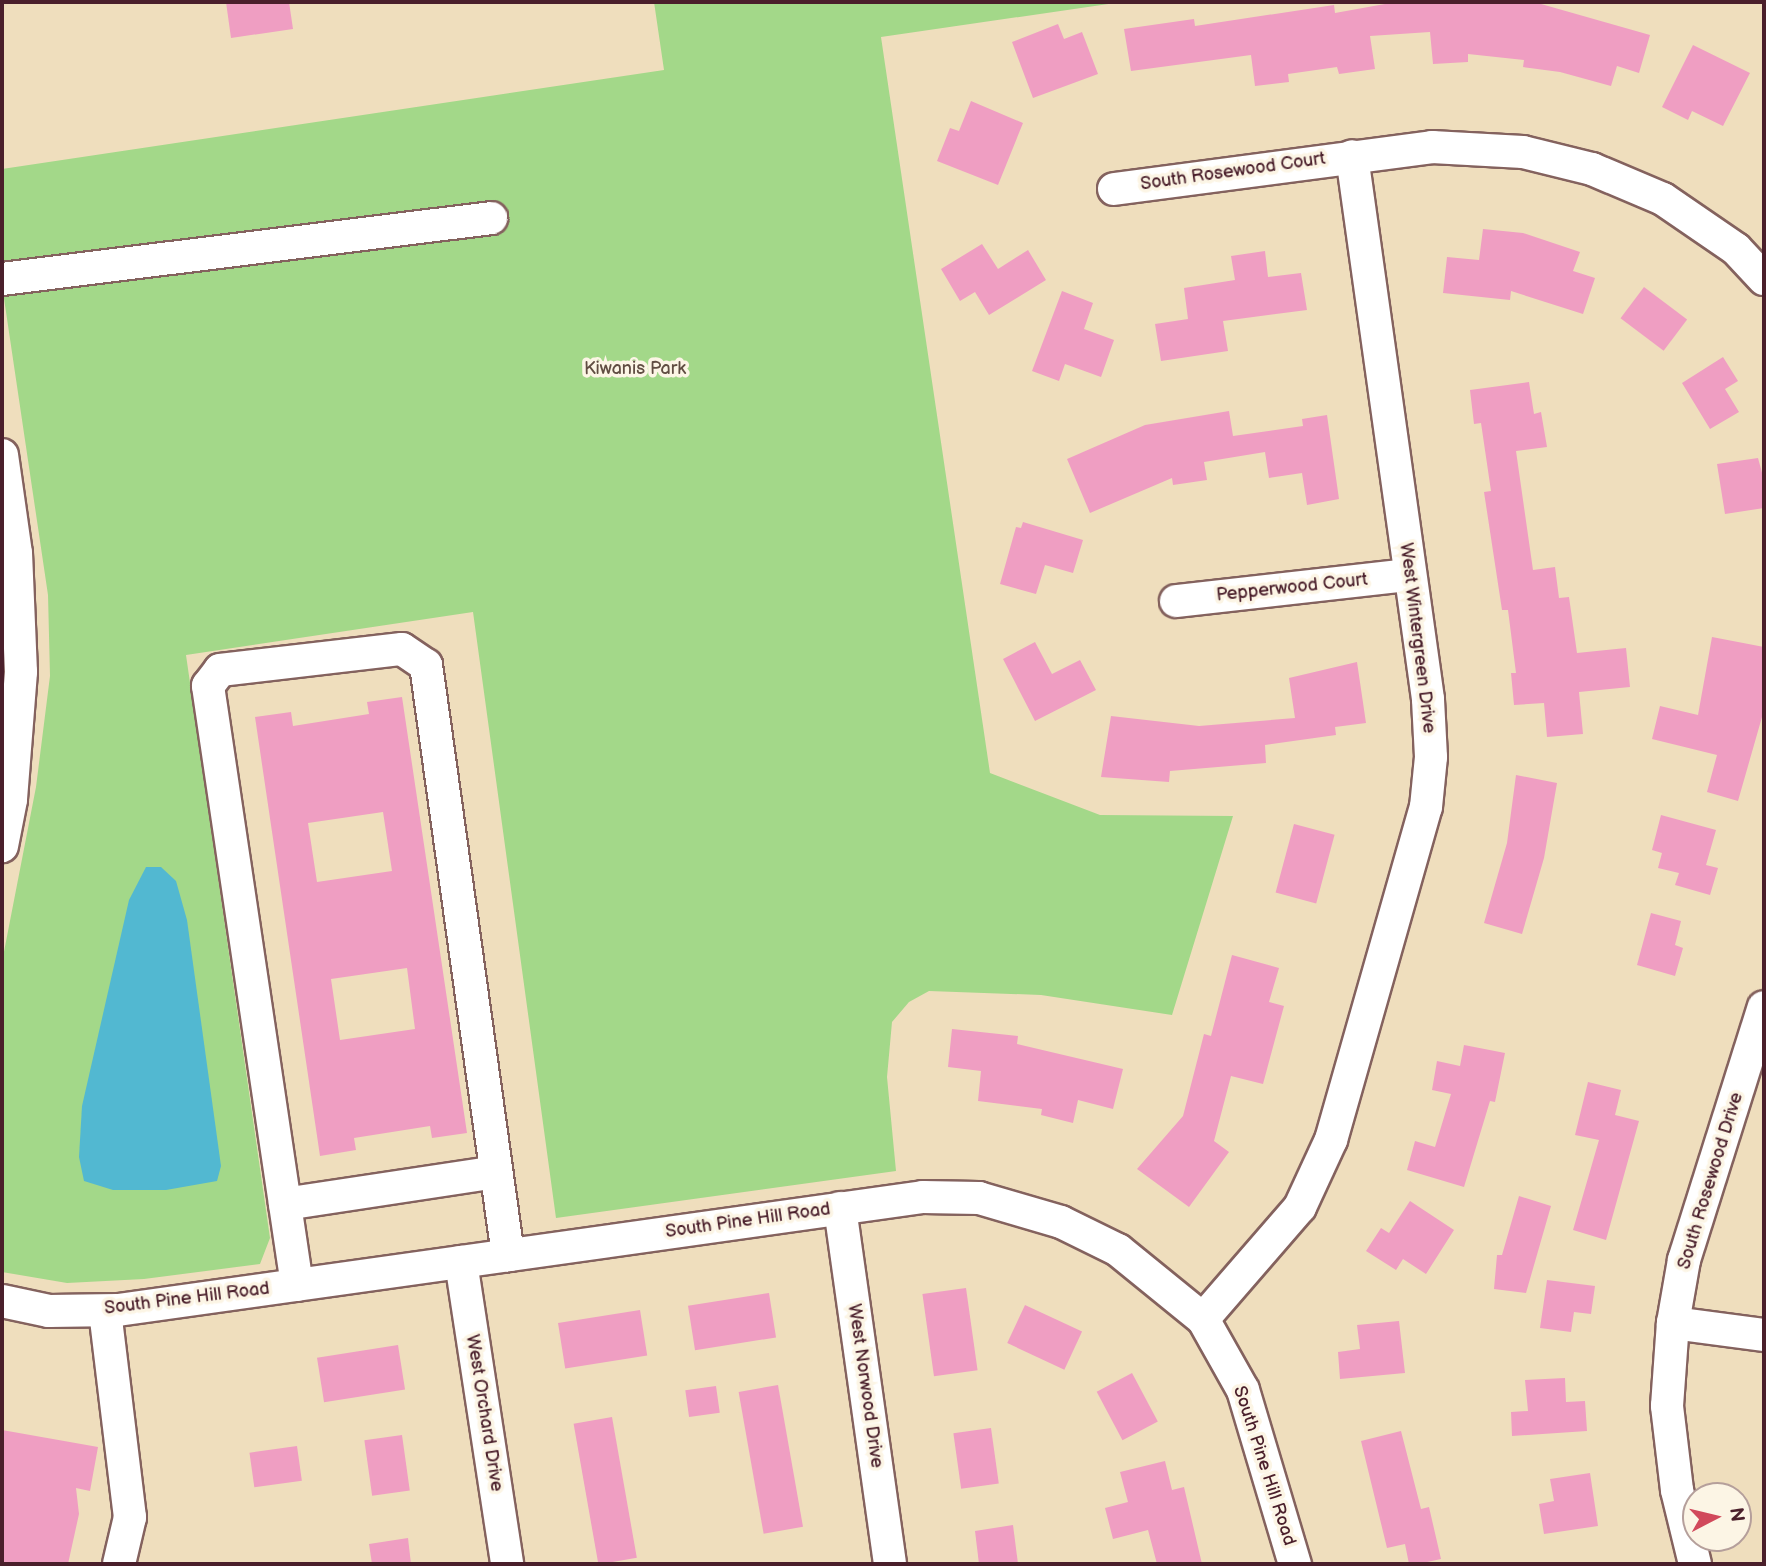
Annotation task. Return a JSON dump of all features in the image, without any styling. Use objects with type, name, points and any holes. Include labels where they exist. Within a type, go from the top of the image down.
[{"type":"street","points":[[1352,156],[1480,147],[1523,152],[1592,169],[1663,199],[1736,249],[1764,279]]},
{"type":"street","name":"South Rosewood Court","points":[[1114,189],[1352,156]]},
{"type":"street","name":"West Wintergreen Drive","points":[[1203,1319],[1305,1196],[1331,1140],[1412,865],[1426,807],[1431,757],[1428,699],[1352,156]]},
{"type":"street","points":[[2,279],[491,218]]},
{"type":"street","points":[[2,455],[16,553],[21,672],[11,800],[2,846]]},
{"type":"street","name":"Pepperwood Court","points":[[1176,601],[1409,575]]},
{"type":"street","points":[[297,1285],[208,686],[220,670],[402,649],[426,665],[508,1255]]},
{"type":"street","name":"South Rosewood Drive","points":[[1695,1564],[1677,1490],[1667,1406],[1674,1323],[1684,1260],[1764,1007]]},
{"type":"street","points":[[285,1204],[496,1172]]},
{"type":"street","name":"South Pine Hill Road","points":[[2,1301],[49,1311],[105,1311],[923,1197],[979,1198],[1062,1222],[1118,1250],[1203,1319],[1243,1390],[1295,1564]]},
{"type":"street","name":"West Norwood Drive","points":[[840,1209],[890,1564]]},
{"type":"street","name":"West Orchard Drive","points":[[461,1262],[507,1564]]},
{"type":"street","points":[[105,1311],[130,1517],[119,1564]]},
{"type":"street","points":[[1674,1323],[1764,1335]]},
{"type":"green space","name":"Kiwanis Park","points":[[654,2],[1122,2],[881,37],[990,773],[1100,815],[1233,816],[1172,1015],[1041,995],[929,991],[909,1002],[892,1022],[887,1077],[896,1171],[556,1218],[473,612],[186,655],[270,1238],[260,1264],[144,1279],[67,1283],[2,1272],[2,962],[36,787],[50,676],[48,595],[2,285],[2,169],[664,70]]},
{"type":"water","points":[[146,867],[161,867],[176,881],[187,920],[221,1166],[217,1181],[166,1190],[113,1190],[84,1181],[79,1157],[82,1106],[129,900]]},
{"type":"building","points":[[226,2],[289,2],[293,29],[231,38]]},
{"type":"building","points":[[1396,2],[1534,2],[1650,35],[1639,73],[1617,66],[1611,86],[1560,72],[1523,67],[1524,60],[1468,54],[1468,62],[1433,64],[1430,32],[1370,36],[1375,69],[1339,74],[1337,67],[1288,74],[1289,82],[1255,86],[1251,55],[1131,71],[1124,29],[1194,19],[1195,26],[1334,5],[1335,13]]},
{"type":"building","points":[[1058,24],[1064,39],[1082,32],[1098,74],[1033,98],[1012,42]]},
{"type":"building","points":[[1693,45],[1750,73],[1723,126],[1692,111],[1688,120],[1662,107]]},
{"type":"building","points":[[971,101],[1023,123],[998,185],[937,161],[950,128],[959,131]]},
{"type":"building","points":[[1483,229],[1523,233],[1580,252],[1573,271],[1595,278],[1583,314],[1511,291],[1510,300],[1443,293],[1447,257],[1479,260]]},
{"type":"building","points":[[982,244],[998,269],[1028,250],[1046,280],[989,315],[975,292],[960,301],[941,269]]},
{"type":"building","points":[[1265,251],[1268,277],[1301,273],[1307,310],[1223,321],[1228,351],[1161,361],[1155,324],[1188,319],[1184,288],[1235,280],[1231,256]]},
{"type":"building","points":[[1644,287],[1687,319],[1664,351],[1621,318]]},
{"type":"building","points":[[1062,291],[1093,303],[1084,329],[1114,340],[1101,377],[1065,364],[1059,381],[1032,371]]},
{"type":"building","points":[[1723,357],[1738,381],[1725,389],[1739,412],[1710,429],[1682,383]]},
{"type":"building","points":[[1529,382],[1534,414],[1541,412],[1547,447],[1516,451],[1533,570],[1555,567],[1559,598],[1569,597],[1577,653],[1626,648],[1630,687],[1579,692],[1583,734],[1547,737],[1544,703],[1514,705],[1511,673],[1516,673],[1508,610],[1502,610],[1484,492],[1491,491],[1481,423],[1474,424],[1470,390]]},
{"type":"building","points":[[1229,411],[1233,436],[1303,426],[1302,419],[1327,415],[1339,499],[1307,505],[1302,473],[1269,478],[1265,452],[1204,462],[1207,480],[1173,485],[1172,478],[1090,513],[1067,459],[1145,425]]},
{"type":"building","points":[[1758,458],[1764,480],[1764,508],[1725,514],[1717,464]]},
{"type":"building","points":[[1023,522],[1083,540],[1073,573],[1045,565],[1036,594],[1000,584],[1016,527],[1021,528]]},
{"type":"building","points":[[1712,637],[1764,647],[1764,710],[1738,801],[1707,792],[1717,755],[1652,739],[1660,706],[1698,715]]},
{"type":"building","points":[[1035,642],[1052,674],[1080,660],[1096,690],[1035,721],[1003,659]]},
{"type":"building","points":[[1357,662],[1366,723],[1335,727],[1336,735],[1265,745],[1266,763],[1170,771],[1169,782],[1101,777],[1111,716],[1199,726],[1295,718],[1289,678]]},
{"type":"building","points":[[402,697],[467,1133],[432,1138],[430,1126],[354,1138],[356,1150],[320,1156],[255,717],[291,712],[293,726],[369,714],[367,702]],"holes":[[[383,812],[392,871],[317,882],[308,823]],[[407,968],[415,1029],[340,1040],[331,979]]]},
{"type":"building","points":[[1516,775],[1557,783],[1544,858],[1522,934],[1484,923],[1507,843]]},
{"type":"building","points":[[1661,815],[1716,830],[1706,865],[1718,868],[1710,895],[1675,885],[1679,873],[1658,868],[1662,853],[1652,850]]},
{"type":"building","points":[[1294,824],[1335,835],[1316,903],[1276,893]]},
{"type":"building","points":[[1651,913],[1681,921],[1675,945],[1683,948],[1675,976],[1637,965]]},
{"type":"building","points":[[1232,955],[1279,968],[1269,1002],[1284,1006],[1263,1084],[1231,1076],[1214,1141],[1229,1152],[1189,1207],[1137,1169],[1183,1116],[1204,1034],[1211,1036]]},
{"type":"building","points":[[952,1029],[1018,1036],[1017,1044],[1123,1069],[1113,1109],[1078,1100],[1073,1123],[1041,1115],[1042,1109],[978,1101],[981,1071],[948,1067]]},
{"type":"building","points":[[1464,1045],[1505,1053],[1495,1102],[1490,1101],[1464,1187],[1407,1170],[1415,1141],[1435,1147],[1451,1094],[1432,1090],[1437,1061],[1460,1066]]},
{"type":"building","points":[[1588,1082],[1621,1090],[1615,1115],[1639,1121],[1606,1240],[1573,1230],[1599,1140],[1575,1135]]},
{"type":"building","points":[[1519,1196],[1551,1206],[1526,1293],[1494,1289],[1497,1255],[1502,1255]]},
{"type":"building","points":[[1410,1201],[1454,1230],[1426,1274],[1403,1259],[1396,1270],[1366,1251],[1381,1228],[1389,1233]]},
{"type":"building","points":[[1547,1280],[1595,1286],[1591,1314],[1574,1312],[1571,1332],[1540,1328]]},
{"type":"building","points":[[966,1288],[978,1370],[934,1376],[922,1294]]},
{"type":"building","points":[[769,1293],[776,1337],[695,1350],[688,1306]]},
{"type":"building","points":[[1025,1305],[1082,1332],[1064,1370],[1007,1343]]},
{"type":"building","points":[[640,1310],[647,1355],[565,1368],[558,1323]]},
{"type":"building","points":[[1399,1321],[1405,1373],[1340,1379],[1338,1352],[1360,1349],[1357,1325]]},
{"type":"building","points":[[398,1345],[405,1389],[324,1402],[317,1358]]},
{"type":"building","points":[[1132,1373],[1158,1422],[1123,1440],[1097,1392]]},
{"type":"building","points":[[1565,1378],[1566,1402],[1585,1401],[1587,1431],[1512,1436],[1511,1412],[1528,1411],[1525,1380]]},
{"type":"building","points":[[778,1385],[803,1527],[764,1534],[739,1392]]},
{"type":"building","points":[[716,1386],[720,1413],[689,1417],[685,1390]]},
{"type":"building","points":[[612,1417],[637,1558],[598,1564],[574,1424]]},
{"type":"building","points":[[991,1428],[999,1483],[961,1489],[953,1433]]},
{"type":"building","points":[[2,1430],[98,1447],[90,1491],[76,1488],[79,1514],[68,1564],[2,1564]]},
{"type":"building","points":[[1401,1431],[1421,1509],[1429,1507],[1441,1559],[1409,1564],[1405,1544],[1387,1548],[1361,1441]]},
{"type":"building","points":[[402,1435],[410,1490],[372,1496],[364,1440]]},
{"type":"building","points":[[297,1446],[302,1481],[254,1487],[249,1453]]},
{"type":"building","points":[[1165,1461],[1172,1490],[1184,1487],[1202,1564],[1157,1564],[1148,1530],[1113,1539],[1105,1508],[1128,1502],[1120,1472]]},
{"type":"building","points":[[1590,1473],[1598,1526],[1544,1534],[1539,1504],[1554,1501],[1550,1479]]},
{"type":"building","points":[[1013,1525],[1018,1564],[979,1564],[975,1531]]},
{"type":"building","points":[[408,1538],[411,1564],[372,1564],[369,1544]]}]
